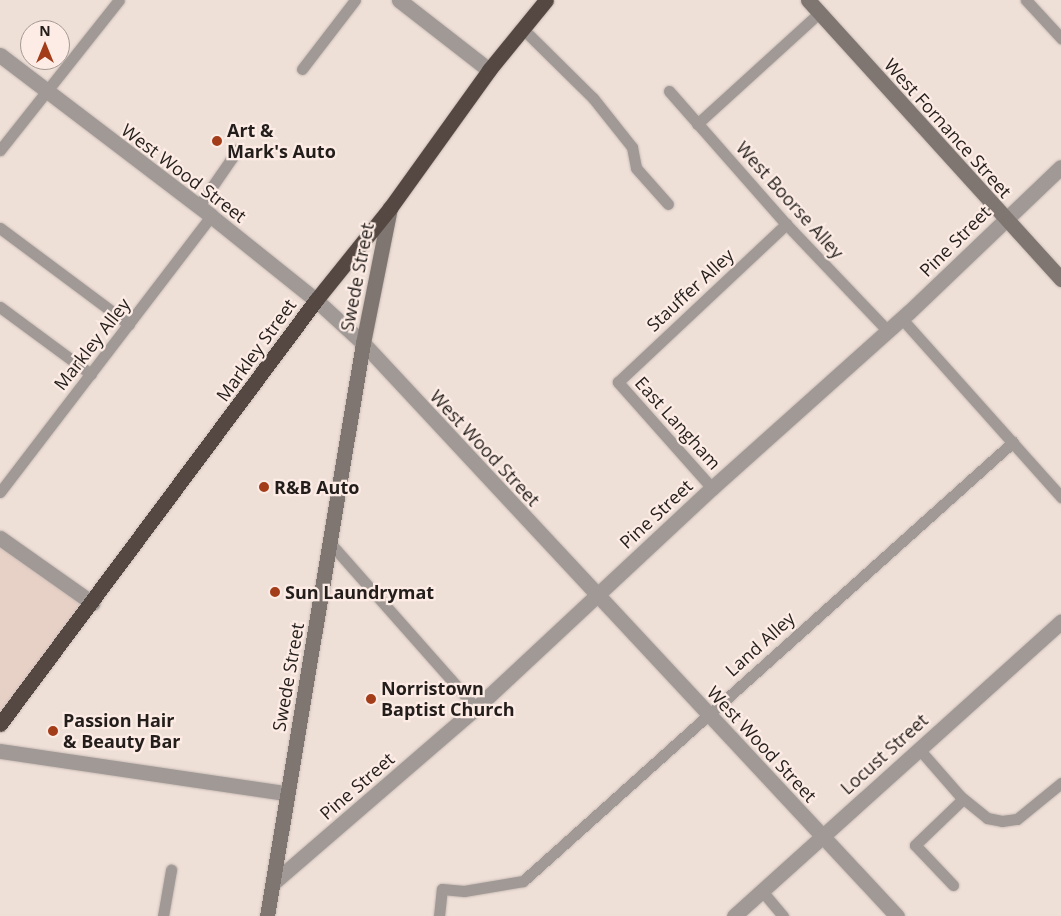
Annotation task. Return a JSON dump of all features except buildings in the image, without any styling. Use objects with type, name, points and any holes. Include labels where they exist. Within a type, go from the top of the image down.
[{"type":"highway","name":"Markley Street","points":[[0,724],[316,300],[390,208],[489,70],[546,0]]},
{"type":"street","points":[[399,0],[489,70]]},
{"type":"street","name":"West Fornance Street","points":[[808,0],[1061,279]]},
{"type":"street","name":"West Wood Street","points":[[0,55],[46,92],[211,216],[316,300],[363,343],[897,916]]},
{"type":"street","name":"Pine Street","points":[[273,883],[476,708],[712,488],[902,319],[1005,218],[1061,167]]},
{"type":"street","name":"Swede Street","points":[[267,916],[285,793],[331,544],[363,343],[390,208]]},
{"type":"street","points":[[0,538],[92,603]]},
{"type":"street","name":"Locust Street","points":[[734,916],[1061,622]]},
{"type":"street","points":[[0,751],[285,793]]},
{"type":"lane","points":[[0,150],[119,0]]},
{"type":"lane","points":[[302,69],[355,0]]},
{"type":"lane","points":[[1026,0],[1061,38]]},
{"type":"lane","points":[[697,124],[819,13]]},
{"type":"lane","points":[[523,29],[593,98],[632,148],[636,168],[668,204]]},
{"type":"lane","name":"West Boorse Alley","points":[[669,91],[786,224],[888,331]]},
{"type":"lane","points":[[198,207],[238,149]]},
{"type":"lane","name":"Markley Alley","points":[[0,492],[211,216]]},
{"type":"lane","name":"Stauffer Alley","points":[[618,382],[786,224]]},
{"type":"lane","points":[[0,228],[129,324]]},
{"type":"lane","points":[[0,307],[91,374]]},
{"type":"lane","points":[[902,319],[1061,497]]},
{"type":"lane","name":"East Langham","points":[[618,382],[712,488]]},
{"type":"lane","name":"Land Alley","points":[[439,916],[442,889],[464,890],[523,881],[708,713],[1013,442]]},
{"type":"lane","points":[[331,544],[476,708]]},
{"type":"lane","points":[[919,749],[963,799],[986,818],[1002,821],[1017,819],[1061,783]]},
{"type":"lane","points":[[953,885],[915,845],[963,799]]},
{"type":"lane","points":[[162,916],[170,870]]},
{"type":"lane","points":[[762,890],[783,916]]},
{"type":"shaded area","points":[[0,538],[92,603],[0,724]]},
{"type":"place","name":"Art & Mark's Auto","points":[[217,141]]},
{"type":"place","name":"R&B Auto","points":[[264,487]]},
{"type":"place","name":"Sun Laundrymat","points":[[275,592]]},
{"type":"place","name":"Norristown Baptist Church","points":[[371,699]]},
{"type":"place","name":"Passion Hair & Beauty Bar","points":[[53,731]]}]
